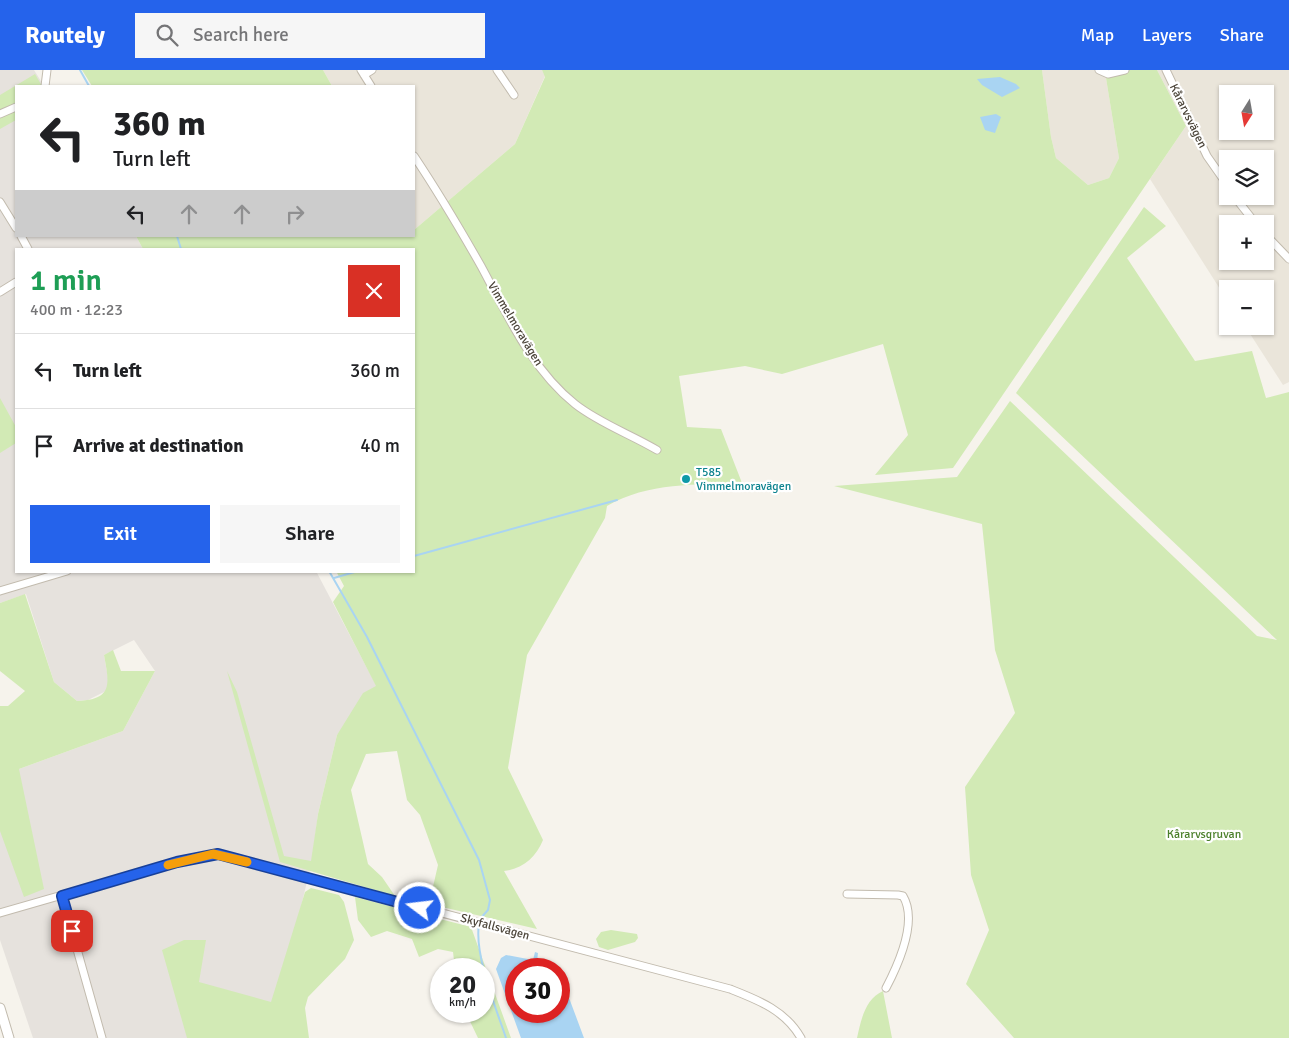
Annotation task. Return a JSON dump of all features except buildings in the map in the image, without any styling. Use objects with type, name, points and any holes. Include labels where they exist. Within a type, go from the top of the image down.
[{"type":"street","points":[[45,85],[47,70]]},
{"type":"street","points":[[370,85],[363,72],[372,70]]},
{"type":"street","points":[[497,70],[514,95]]},
{"type":"street","points":[[1099,70],[1108,74],[1125,70]]},
{"type":"street","name":"Kårarvsvägen","points":[[1166,70],[1193,130],[1219,172]]},
{"type":"street","points":[[0,114],[15,106]]},
{"type":"street","name":"Vimmelmoravägen","points":[[415,158],[464,236],[525,345],[551,382],[575,404],[591,415],[657,450]]},
{"type":"street","points":[[0,202],[15,226]]},
{"type":"street","points":[[1241,205],[1249,215]]},
{"type":"street","points":[[1274,243],[1289,259]]},
{"type":"street","points":[[0,292],[15,283]]},
{"type":"street","points":[[0,591],[60,573]]},
{"type":"street","name":"Skyfallsvägen","points":[[0,913],[200,856],[223,855],[730,989],[770,1005],[791,1023],[801,1038]]},
{"type":"street","points":[[847,894],[898,895],[903,896],[908,904],[900,960],[886,988]]},
{"type":"street","points":[[62,896],[102,1038]]},
{"type":"street","points":[[0,1008],[9,1038]]},
{"type":"shaded area","points":[[0,70],[34,70],[43,85],[15,85],[15,237],[137,237],[142,248],[15,248],[15,573],[317,573],[377,687],[337,735],[318,814],[312,861],[276,1010],[199,1038],[33,1038],[0,940],[0,798],[19,769],[123,731],[155,671],[134,640],[104,655],[109,684],[106,691],[88,700],[77,701],[54,682],[26,594],[0,603]]},
{"type":"shaded area","points":[[323,70],[542,70],[545,76],[515,144],[415,229],[415,85],[331,85]]},
{"type":"shaded area","points":[[1042,70],[1124,70],[1106,78],[1119,158],[1109,178],[1088,185],[1056,158],[1051,137]]},
{"type":"shaded area","points":[[1157,70],[1289,70],[1289,382],[1283,385],[1251,335],[1274,335],[1274,280],[1219,280],[1219,287],[1150,179],[1186,126]]},
{"type":"green space","points":[[82,70],[323,70],[331,85],[91,85]]},
{"type":"green space","points":[[542,70],[1042,70],[1051,137],[1056,158],[1088,185],[1109,178],[1119,158],[1106,78],[1124,70],[1157,70],[1186,126],[953,468],[875,475],[908,435],[883,344],[782,374],[745,366],[679,376],[687,427],[721,429],[742,483],[673,486],[639,493],[607,506],[605,518],[527,655],[508,768],[543,840],[533,857],[523,865],[504,871],[537,929],[429,904],[438,865],[420,815],[407,800],[397,751],[366,754],[351,790],[368,864],[382,877],[395,896],[280,862],[227,671],[237,692],[284,856],[311,861],[318,814],[337,735],[363,693],[376,686],[333,602],[344,586],[337,573],[415,573],[415,248],[142,248],[137,237],[415,237],[415,229],[515,144],[545,77]]},
{"type":"green space","points":[[35,74],[41,85],[17,85]]},
{"type":"green space","points":[[15,86],[15,121],[0,129],[0,95]]},
{"type":"green space","name":"Kårarvsgruvan","points":[[1144,207],[1166,226],[1127,258],[1195,361],[1252,351],[1266,398],[1289,392],[1289,1038],[1014,1038],[966,984],[989,930],[971,875],[965,787],[1015,713],[995,650],[982,524],[834,486],[957,477],[1010,401],[1257,636],[1277,640],[1016,393]]},
{"type":"green space","points":[[0,398],[15,425],[15,444],[0,453]]},
{"type":"green space","points":[[25,594],[54,682],[77,701],[89,700],[103,693],[107,682],[104,655],[113,650],[121,671],[155,671],[123,731],[19,769],[44,889],[24,897],[0,831],[0,706],[8,706],[25,691],[0,671],[0,603]]},
{"type":"green space","points":[[311,888],[339,895],[344,902],[354,940],[345,959],[308,997],[305,1008],[309,1038],[187,1038],[162,950],[184,940],[206,940],[199,982],[271,1002],[305,892]]},
{"type":"green space","points":[[355,897],[471,927],[482,958],[454,958],[453,952],[438,949],[419,957],[412,939],[387,931],[371,937],[358,920]]},
{"type":"green space","points":[[611,930],[637,934],[638,938],[635,942],[608,950],[599,947],[596,939],[601,932]]},
{"type":"green space","points":[[883,991],[892,1038],[857,1038],[862,1017],[868,1005],[872,999]]},
{"type":"green space","points":[[495,994],[511,1038],[478,1038],[471,1023],[495,1023]]},
{"type":"water","points":[[1000,77],[1016,84],[1020,88],[1002,97],[982,85],[977,79]]},
{"type":"water","points":[[996,114],[1001,117],[995,133],[985,130],[980,117]]},
{"type":"water","points":[[535,952],[538,953],[537,958],[534,958]]},
{"type":"water","points":[[506,955],[522,958],[505,958],[505,994],[496,969],[501,958]]},
{"type":"water","points":[[570,1000],[584,1038],[521,1038],[516,1023],[570,1023]]},
{"type":"waterway","points":[[80,70],[88,85]]},
{"type":"waterway","points":[[177,237],[181,248]]},
{"type":"waterway","points":[[415,556],[617,500]]},
{"type":"waterway","points":[[330,573],[367,637],[479,860],[490,900],[488,910],[479,920]]},
{"type":"waterway","points":[[334,578],[351,573]]},
{"type":"waterway","points":[[479,924],[478,937],[483,966],[506,1038]]},
{"type":"slow traffic","points":[[168,865],[213,854],[247,862]]},
{"type":"place","name":"T585 Vimmelmoravägen","points":[[686,479]]},
{"type":"route","points":[[72,931],[62,896],[177,862],[213,854],[223,855],[420,908]]}]
